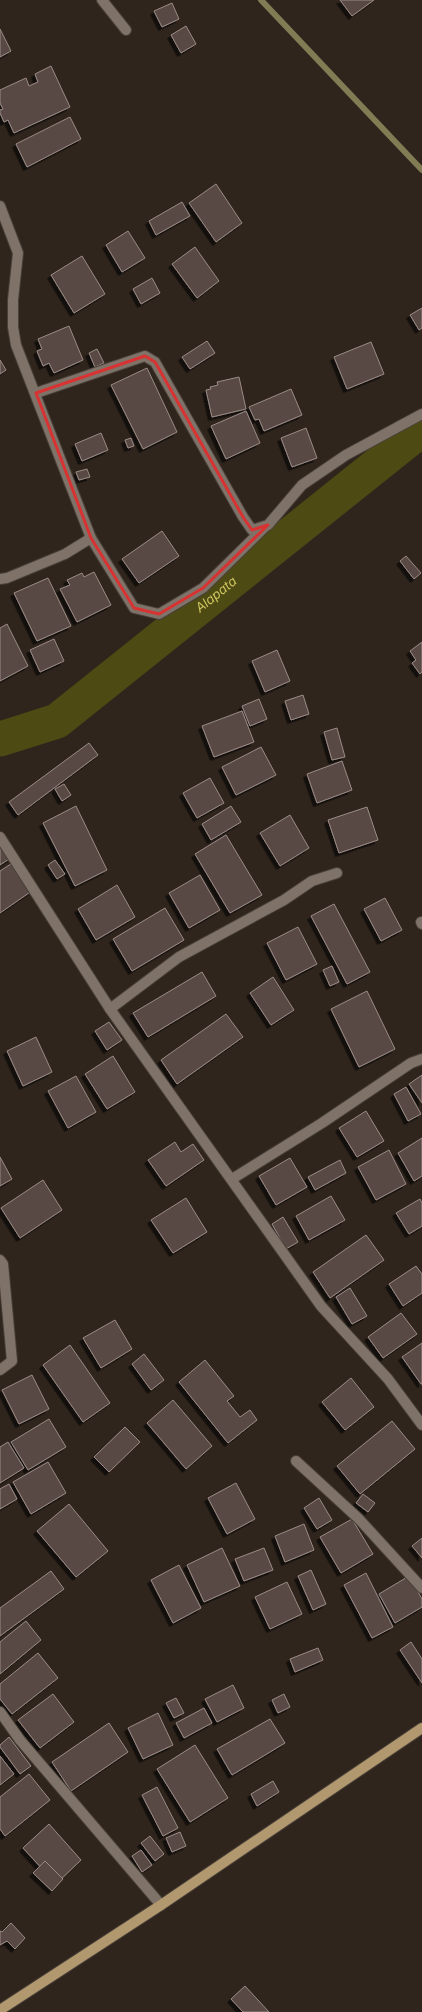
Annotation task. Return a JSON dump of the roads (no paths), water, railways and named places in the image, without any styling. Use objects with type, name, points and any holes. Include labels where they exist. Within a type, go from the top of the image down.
[{"type":"main road","points":[[0,2010],[161,1905],[422,1728]]},
{"type":"street","points":[[102,0],[126,30]]},
{"type":"street","points":[[0,206],[18,253],[13,300],[14,333],[16,344],[91,538],[134,608],[159,614],[203,588],[268,525],[302,485],[346,455],[422,414]]},
{"type":"street","points":[[36,393],[145,356],[155,362],[243,517],[252,530],[268,525]]},
{"type":"street","points":[[0,579],[7,578],[65,554],[91,538]]},
{"type":"street","points":[[0,837],[110,1009],[321,1306],[388,1379],[422,1425]]},
{"type":"street","points":[[110,1009],[179,957],[284,900],[312,881],[337,873]]},
{"type":"street","points":[[232,1179],[322,1123],[411,1063],[422,1059]]},
{"type":"street","points":[[0,1260],[3,1264],[12,1361],[0,1370]]},
{"type":"street","points":[[296,1461],[359,1519],[422,1588]]},
{"type":"street","points":[[0,1712],[20,1740],[161,1905]]},
{"type":"waterway","points":[[261,0],[422,170]]},
{"type":"waterway","name":"Alapata","points":[[0,739],[57,721],[422,429]]}]
